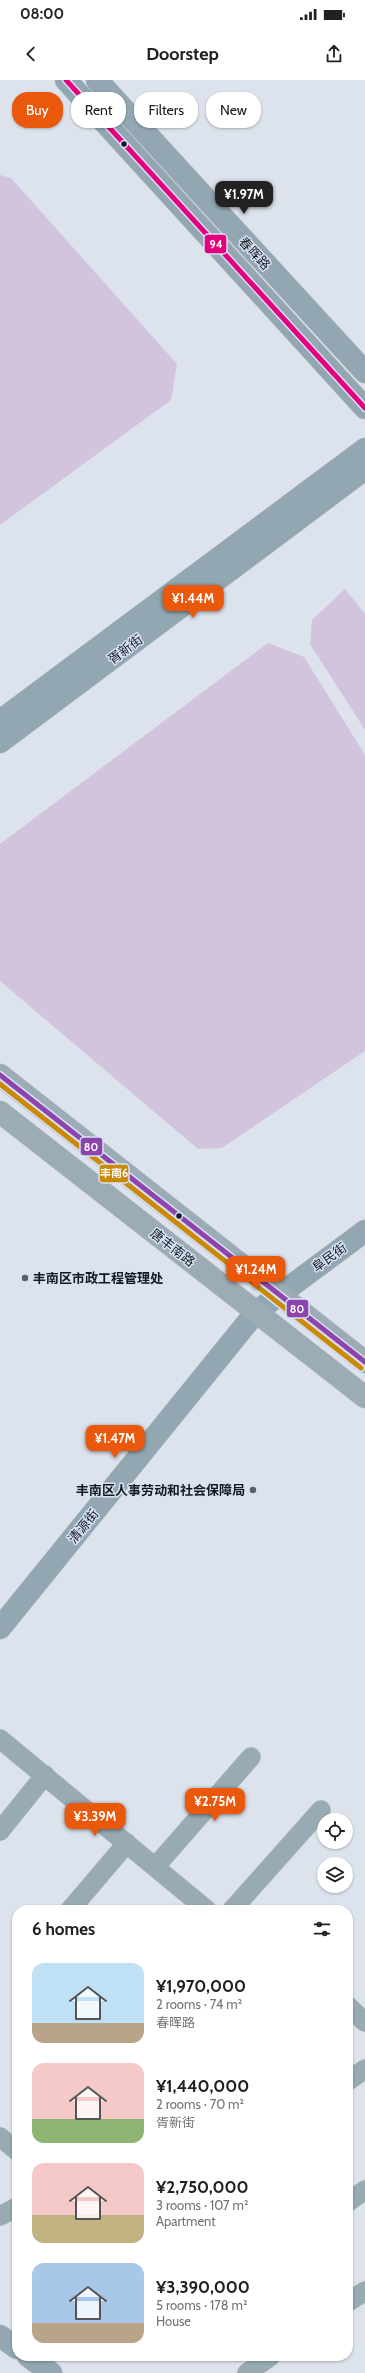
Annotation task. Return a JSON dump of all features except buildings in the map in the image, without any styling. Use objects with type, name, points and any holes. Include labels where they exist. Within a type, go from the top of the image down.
[{"type":"main road","points":[[0,1075],[365,1362]]},
{"type":"main road","name":"唐丰南路","points":[[0,1112],[365,1397]]},
{"type":"street","name":"春晖路","points":[[66,80],[365,408]]},
{"type":"street","name":"春晖路","points":[[97,80],[365,372]]},
{"type":"street","name":"胥新街","points":[[0,721],[365,449]]},
{"type":"street","name":"胥新街","points":[[0,742],[365,469]]},
{"type":"street","name":"阜民街","points":[[256,1312],[278,1294],[365,1231]]},
{"type":"street","name":"清源街","points":[[0,1628],[256,1312]]},
{"type":"street","points":[[0,1739],[156,1866],[200,1905]]},
{"type":"street","points":[[156,1866],[251,1757]]},
{"type":"street","points":[[0,1831],[45,1775]]},
{"type":"street","points":[[236,1905],[321,1810]]},
{"type":"street","points":[[74,1905],[127,1843]]},
{"type":"street","points":[[353,2011],[365,2022]]},
{"type":"street","points":[[353,2077],[365,2069]]},
{"type":"street","points":[[0,2137],[12,2147]]},
{"type":"street","points":[[353,2198],[365,2190]]},
{"type":"street","points":[[0,2216],[12,2210]]},
{"type":"street","points":[[353,2299],[365,2291]]},
{"type":"street","points":[[0,2336],[12,2344]]},
{"type":"street","points":[[35,2361],[51,2373]]},
{"type":"street","points":[[248,2373],[264,2361]]},
{"type":"shaded area","points":[[0,175],[11,178],[177,364],[171,400],[0,525]]},
{"type":"shaded area","points":[[345,589],[365,614],[365,730],[310,644],[312,620]]},
{"type":"shaded area","points":[[268,643],[304,657],[365,755],[365,1051],[222,1148],[198,1149],[0,981],[0,844]]},
{"type":"transit line","name":"94","points":[[66,80],[365,408]]},
{"type":"transit line","name":"80","points":[[0,1075],[365,1362]]},
{"type":"transit line","name":"丰南6","points":[[0,1084],[361,1368]]},
{"type":"place","name":"丰南区市政工程管理处","points":[[25,1278]]},
{"type":"place","name":"丰南区人事劳动和社会保障局","points":[[253,1490]]}]
